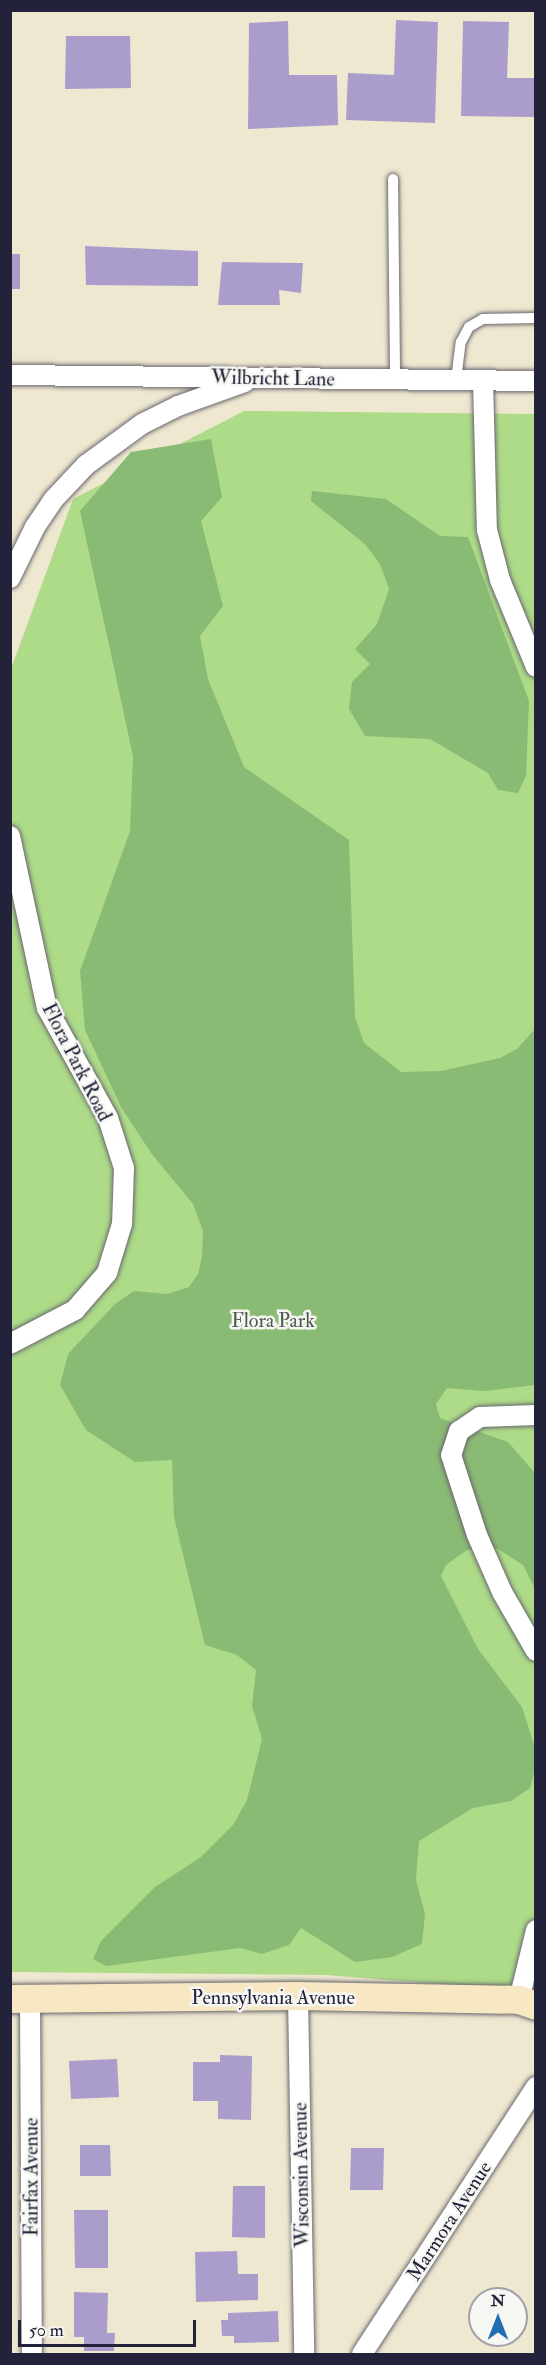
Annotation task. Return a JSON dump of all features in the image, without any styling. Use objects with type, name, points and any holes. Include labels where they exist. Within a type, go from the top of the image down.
[{"type":"main road","name":"Pennsylvania Avenue","points":[[20,1999],[298,1996],[527,2003]]},
{"type":"street","name":"Wilbricht Lane","points":[[10,375],[536,381]]},
{"type":"street","points":[[10,578],[34,527],[53,500],[86,465],[124,436],[169,410],[256,378]]},
{"type":"street","points":[[483,381],[487,530],[500,580],[536,667]]},
{"type":"street","name":"Flora Park Road","points":[[10,836],[47,1008],[108,1118],[124,1168],[122,1224],[107,1273],[75,1310],[10,1344]]},
{"type":"street","points":[[536,1415],[480,1417],[459,1431],[451,1455],[477,1535],[502,1592],[536,1651]]},
{"type":"street","points":[[527,2003],[536,1930]]},
{"type":"street","name":"Wisconsin Avenue","points":[[298,1996],[304,2355]]},
{"type":"street","name":"Fairfax Avenue","points":[[20,1999],[32,2355]]},
{"type":"street","name":"Marmora Avenue","points":[[362,2355],[536,2087]]},
{"type":"lane","points":[[393,179],[395,380]]},
{"type":"lane","points":[[456,380],[461,342],[469,327],[483,319],[536,318]]},
{"type":"green space","name":"Flora Park","points":[[244,411],[535,414],[535,1992],[326,1975],[11,1972],[11,669],[73,499]]},
{"type":"green space","points":[[211,439],[222,497],[201,521],[223,606],[200,636],[208,679],[244,767],[349,840],[355,1017],[364,1043],[401,1072],[441,1071],[500,1058],[517,1049],[535,1029],[535,1385],[484,1391],[447,1388],[436,1404],[440,1418],[508,1442],[535,1473],[535,1589],[523,1565],[498,1549],[467,1550],[446,1565],[441,1576],[478,1649],[522,1707],[535,1748],[535,1769],[530,1788],[511,1801],[473,1808],[419,1841],[416,1880],[425,1914],[422,1944],[392,1957],[355,1962],[301,1928],[289,1945],[262,1954],[240,1948],[106,1966],[93,1959],[101,1941],[155,1887],[201,1857],[233,1825],[247,1800],[262,1739],[252,1706],[256,1670],[237,1655],[205,1645],[174,1517],[172,1460],[135,1462],[86,1430],[60,1385],[68,1354],[115,1304],[134,1291],[167,1294],[189,1287],[198,1274],[202,1257],[203,1231],[193,1204],[151,1153],[121,1107],[85,1030],[80,971],[130,831],[133,756],[80,511],[131,452]]},
{"type":"green space","points":[[312,491],[386,499],[440,536],[468,537],[529,701],[526,776],[518,793],[498,790],[488,773],[430,739],[365,736],[349,709],[352,682],[370,664],[355,649],[377,624],[389,589],[380,564],[365,544],[311,501]]},
{"type":"building","points":[[396,20],[438,22],[435,123],[346,120],[348,73],[394,75]]},
{"type":"building","points":[[288,21],[289,75],[337,75],[338,125],[248,129],[249,23]]},
{"type":"building","points":[[463,21],[509,22],[507,78],[536,78],[536,117],[461,116]]},
{"type":"building","points":[[66,36],[130,36],[131,88],[65,89]]},
{"type":"building","points":[[85,246],[198,251],[198,286],[86,285]]},
{"type":"building","points":[[10,254],[20,254],[20,289],[10,289]]},
{"type":"building","points":[[222,262],[303,263],[301,293],[279,290],[280,305],[218,305]]},
{"type":"building","points":[[220,2055],[252,2056],[251,2120],[218,2119],[218,2101],[193,2101],[193,2062],[220,2062]]},
{"type":"building","points":[[117,2059],[119,2097],[71,2099],[69,2061]]},
{"type":"building","points":[[80,2145],[110,2145],[111,2176],[80,2176]]},
{"type":"building","points":[[351,2148],[384,2148],[383,2190],[350,2190]]},
{"type":"building","points":[[233,2186],[265,2186],[265,2238],[232,2237]]},
{"type":"building","points":[[74,2210],[108,2210],[108,2268],[75,2268]]},
{"type":"building","points":[[237,2251],[238,2274],[258,2274],[258,2300],[196,2302],[195,2252]]},
{"type":"building","points":[[74,2292],[108,2293],[107,2333],[115,2333],[114,2351],[84,2351],[84,2337],[74,2337]]},
{"type":"building","points":[[278,2311],[279,2342],[234,2343],[234,2336],[222,2336],[221,2320],[228,2320],[228,2313]]}]
